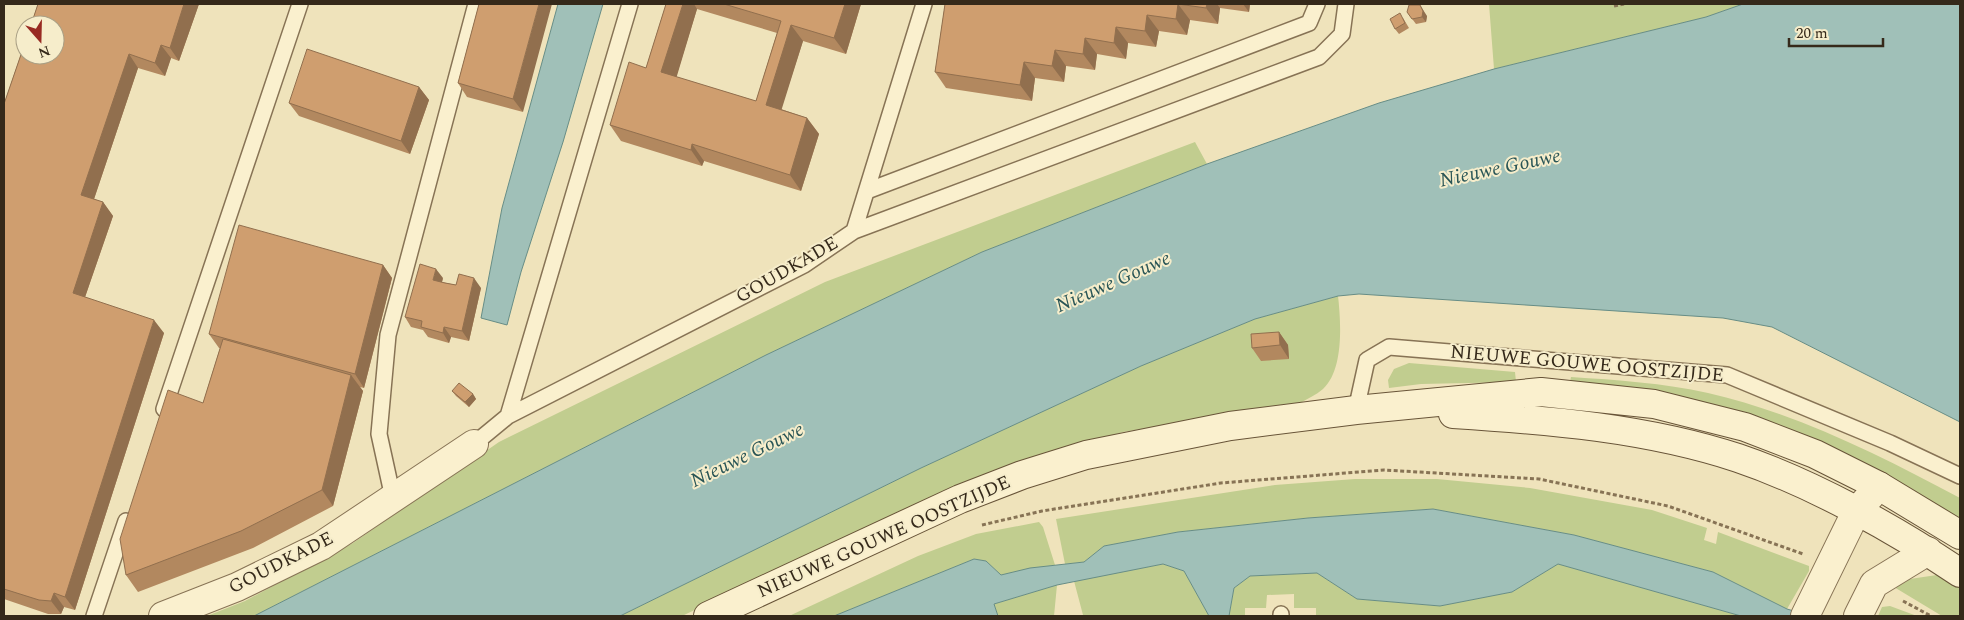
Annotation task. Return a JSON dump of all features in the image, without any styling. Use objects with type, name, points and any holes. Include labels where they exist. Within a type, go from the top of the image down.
[{"type":"main road","name":"NIEUWE GOUWE OOSTZIJDE","points":[[708,616],[960,499],[1022,475],[1086,455],[1230,426],[1366,409],[1541,392],[1654,404],[1745,427],[1815,454],[1879,486],[1960,535]]},
{"type":"main road","name":"NIEUWE GOUWE OOSTZIJDE","points":[[1366,409],[1536,419],[1652,437],[1736,458],[1782,475],[1863,515],[1928,551],[1960,573]]},
{"type":"main road","name":"GOUDKADE","points":[[163,616],[237,587],[321,546],[474,444]]},
{"type":"main road","points":[[1805,616],[1831,576],[1879,486]]},
{"type":"main road","points":[[1862,608],[1874,584],[1928,551]]},
{"type":"main road","points":[[1822,616],[1831,576]]},
{"type":"lane","points":[[157,428],[300,4]]},
{"type":"lane","points":[[393,498],[380,434],[381,400],[388,335],[476,4]]},
{"type":"lane","points":[[508,416],[630,4]]},
{"type":"lane","name":"GOUDKADE","points":[[474,444],[508,416],[804,265],[854,231],[924,4]]},
{"type":"lane","points":[[867,191],[1309,23],[1317,4]]},
{"type":"lane","points":[[854,231],[1319,57],[1342,34],[1346,4]]},
{"type":"lane","name":"NIEUWE GOUWE OOSTZIJDE","points":[[1366,409],[1367,360],[1389,347],[1727,375],[1890,443],[1960,476]]},
{"type":"lane","points":[[94,616],[132,503]]},
{"type":"path","points":[[1614,6],[1624,4]]},
{"type":"path","name":"NIEUWE GOUWE OOSTZIJDE","points":[[978,526],[1042,511],[1221,483],[1384,470],[1539,479],[1668,506],[1831,576]]},
{"type":"green space","points":[[1489,4],[1743,4],[1706,17],[1494,69]]},
{"type":"green space","points":[[1195,142],[1207,164],[982,252],[766,355],[254,616],[207,616],[245,601],[353,543],[499,442],[825,282]]},
{"type":"green space","points":[[1338,296],[1340,345],[1335,370],[1330,381],[1323,389],[1300,403],[1123,432],[1011,465],[895,515],[682,616],[620,616],[921,468],[1141,366],[1255,319]]},
{"type":"green space","points":[[1409,363],[1515,372],[1516,382],[1421,384],[1389,388],[1388,380],[1394,369]]},
{"type":"green space","points":[[1571,377],[1640,382],[1708,393],[1806,424],[1869,452],[1960,498],[1960,520],[1904,486],[1569,386]]},
{"type":"green space","points":[[1355,479],[1437,479],[1530,488],[1652,510],[1707,528],[1704,540],[1716,544],[1718,532],[1809,566],[1809,571],[1787,609],[1713,572],[1574,535],[1433,509],[1308,518],[1178,532],[1104,546],[1084,562],[1065,564],[1056,519],[1275,485]]},
{"type":"green space","points":[[1039,522],[1043,527],[1055,565],[1001,575],[986,561],[974,559],[834,616],[789,616],[918,556],[976,534]]},
{"type":"green space","points":[[1163,564],[1184,571],[1209,616],[1083,615],[1074,581]]},
{"type":"green space","points":[[1558,564],[1741,616],[1316,616],[1316,608],[1294,608],[1294,594],[1267,595],[1266,608],[1245,608],[1245,616],[1229,616],[1234,588],[1250,576],[1317,573],[1357,599],[1440,606],[1512,592]]},
{"type":"green space","points":[[1937,575],[1960,585],[1960,616],[1942,616],[1894,587],[1903,580]]},
{"type":"green space","points":[[1057,585],[1054,616],[998,616],[994,604]]},
{"type":"green space","points":[[1890,606],[1917,616],[1878,616],[1882,607]]},
{"type":"water","points":[[558,4],[603,4],[563,142],[521,272],[507,325],[481,318],[502,208]]},
{"type":"water","name":"Nieuwe Gouwe","points":[[1743,4],[1960,4],[1960,422],[1772,327],[1723,318],[1359,294],[1338,296],[1255,319],[1141,366],[921,468],[620,616],[254,616],[766,355],[982,252],[1207,164],[1379,103],[1494,69],[1706,17]]},
{"type":"water","points":[[1433,509],[1574,535],[1713,572],[1787,609],[1811,616],[1741,616],[1558,564],[1512,592],[1440,606],[1357,599],[1317,573],[1250,576],[1234,588],[1229,616],[1209,616],[1184,571],[1163,564],[1057,585],[994,604],[998,616],[834,616],[974,559],[986,561],[1001,575],[1030,568],[1084,562],[1104,546],[1178,532],[1308,518]]},
{"type":"building","points":[[38,4],[184,4],[170,48],[161,45],[155,63],[129,54],[81,195],[103,202],[73,293],[154,320],[65,597],[54,593],[51,601],[39,600],[4,589],[4,104],[17,65],[65,65],[65,15],[34,15]]},
{"type":"building","points":[[479,4],[539,4],[513,99],[458,83]]},
{"type":"building","points":[[666,4],[683,4],[661,72],[756,101],[781,21],[724,4],[845,4],[834,38],[791,25],[766,105],[807,118],[790,175],[692,144],[691,150],[610,125],[629,62],[646,68]]},
{"type":"building","points":[[945,4],[1178,4],[1176,19],[1147,15],[1145,31],[1116,27],[1114,43],[1085,38],[1083,54],[1055,50],[1052,66],[1024,62],[1020,85],[935,72]]},
{"type":"building","points":[[1178,4],[1207,4],[1206,8]]},
{"type":"building","points":[[1409,5],[1420,5],[1423,11],[1422,17],[1412,19],[1407,12]]},
{"type":"building","points":[[1400,13],[1405,23],[1395,29],[1390,19]]},
{"type":"building","points":[[307,49],[419,87],[401,141],[289,103]]},
{"type":"building","points":[[239,225],[383,265],[355,374],[209,334]]},
{"type":"building","points":[[420,264],[436,269],[433,280],[456,285],[459,274],[474,278],[462,331],[444,327],[443,333],[421,327],[422,321],[405,317]]},
{"type":"building","points":[[1279,332],[1280,345],[1252,348],[1251,334]]},
{"type":"building","points":[[223,339],[351,375],[322,490],[241,531],[126,575],[120,539],[168,390],[203,403]]},
{"type":"building","points":[[459,383],[473,394],[465,402],[452,391]]}]
